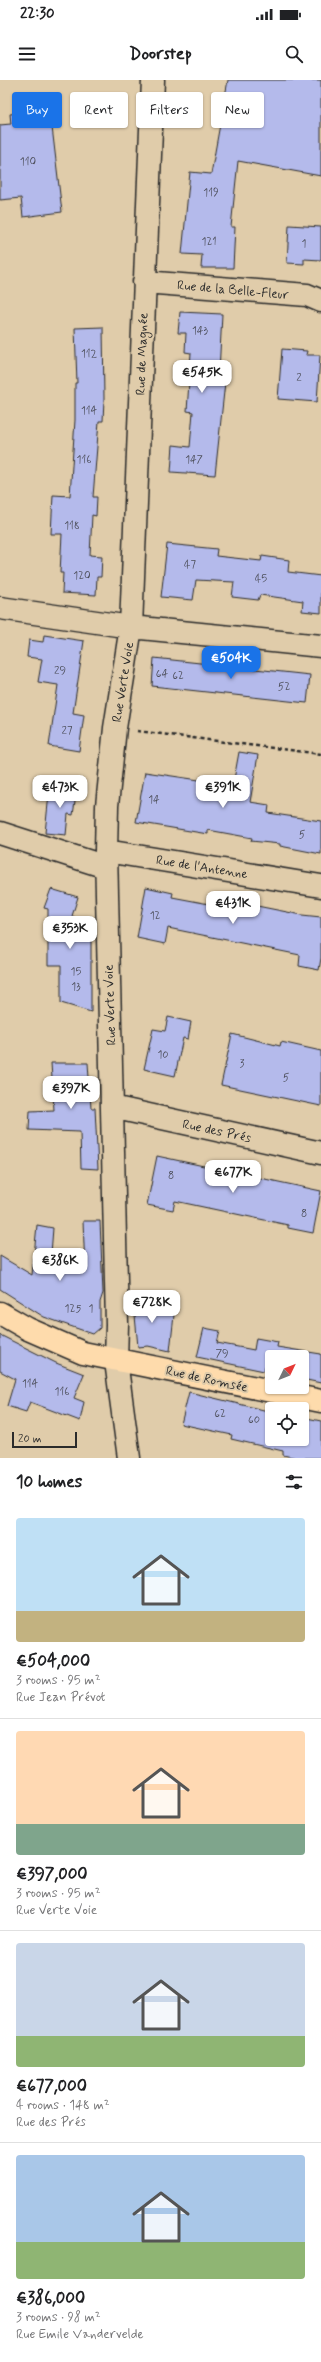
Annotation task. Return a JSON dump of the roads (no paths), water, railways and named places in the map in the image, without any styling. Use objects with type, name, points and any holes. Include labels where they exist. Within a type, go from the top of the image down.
[{"type":"main road","name":"Rue de Romsée","points":[[0,1314],[28,1329],[83,1353],[116,1361],[321,1401]]},
{"type":"street","name":"Rue de Magnée","points":[[131,627],[144,282],[154,80]]},
{"type":"street","name":"Rue de la Belle-Fleur","points":[[144,282],[307,295],[321,301]]},
{"type":"street","points":[[0,608],[131,627],[321,646]]},
{"type":"street","name":"Rue Verte Voie","points":[[129,1458],[116,1361],[106,859],[107,806],[115,728],[131,627]]},
{"type":"street","name":"Rue de l'Antenne","points":[[0,833],[106,859],[321,886]]},
{"type":"street","name":"Rue des Prés","points":[[112,1107],[321,1153]]}]
